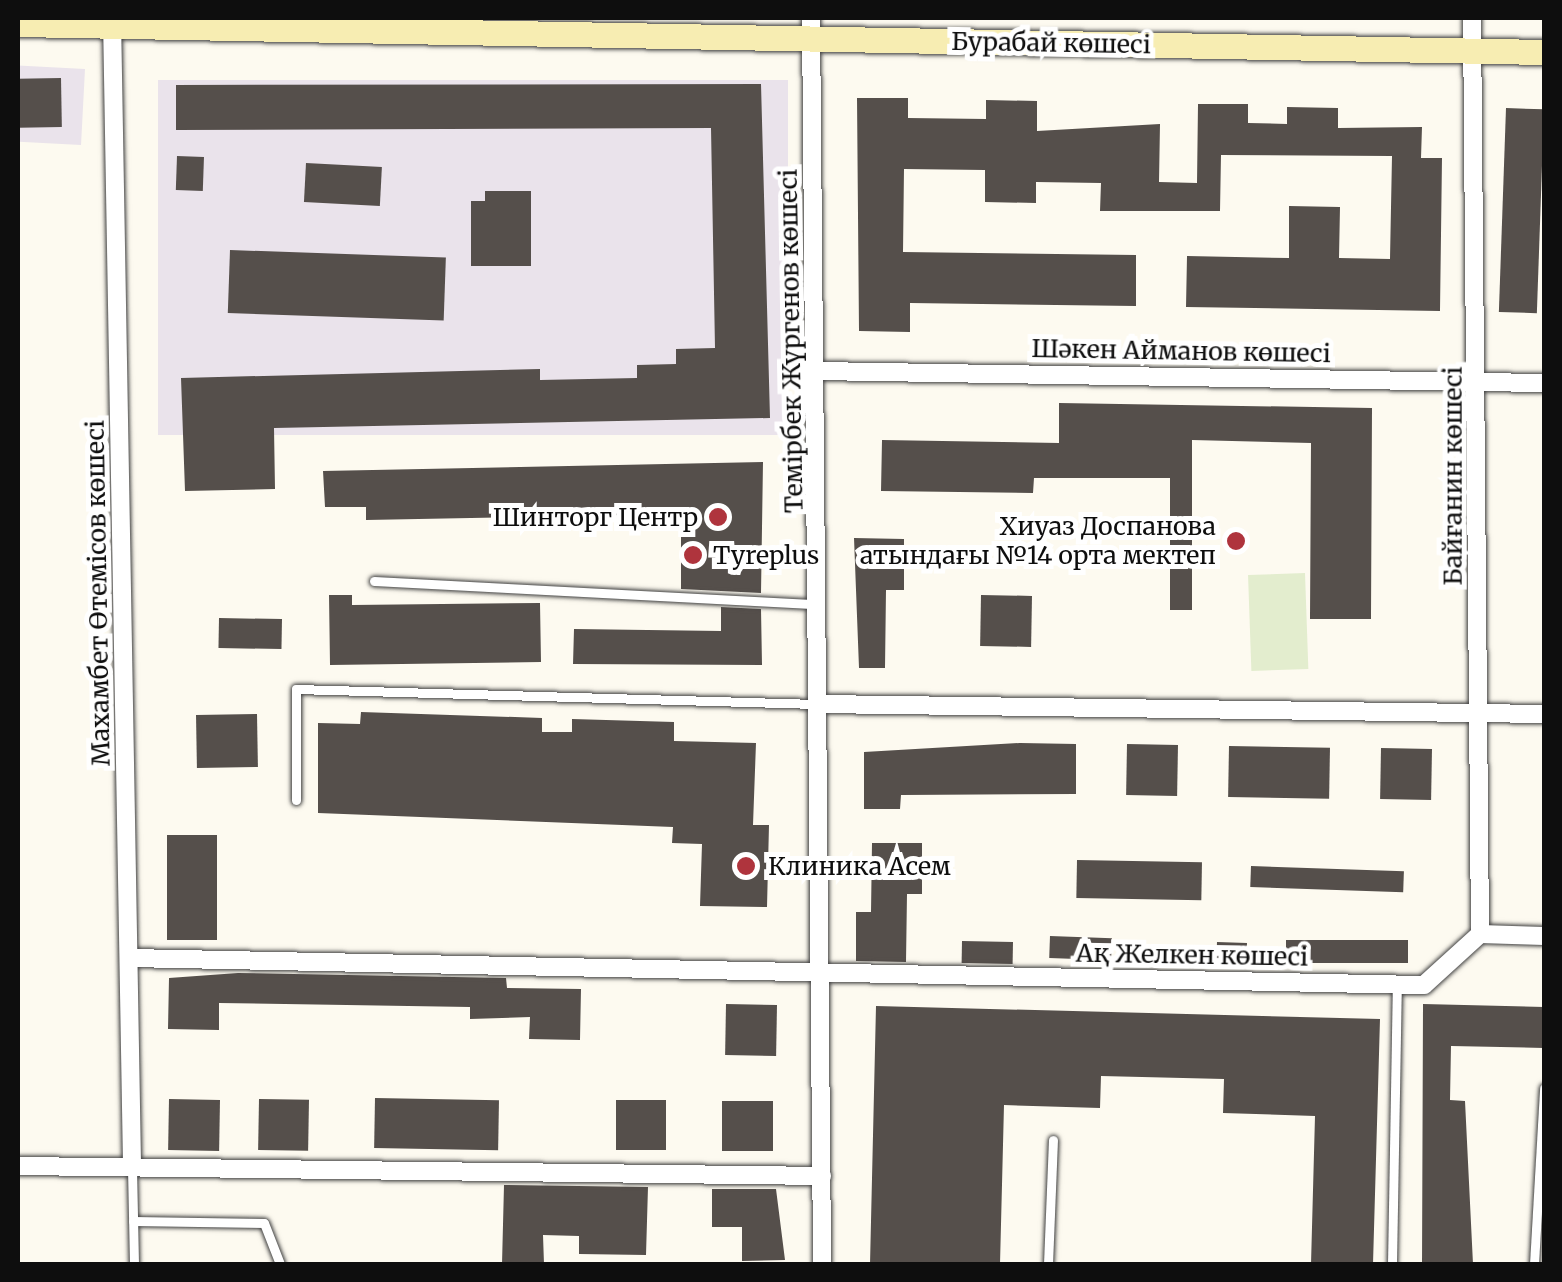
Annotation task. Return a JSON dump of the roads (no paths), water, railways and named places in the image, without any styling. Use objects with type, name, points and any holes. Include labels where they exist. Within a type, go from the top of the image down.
[{"type":"street","name":"Байғанин көшесі","points":[[1472,18],[1480,934]]},
{"type":"street","name":"Махамбет Өтемісов көшесі","points":[[112,22],[132,1168]]},
{"type":"street","name":"Бурабай көшесі","points":[[18,24],[811,28],[1544,52]]},
{"type":"street","name":"Темірбек Жүргенов көшесі","points":[[811,28],[822,1264]]},
{"type":"street","name":"Шәкен Айманов көшесі","points":[[817,371],[1544,383]]},
{"type":"street","points":[[820,704],[1544,714]]},
{"type":"street","name":"Ақ Желкен көшесі","points":[[130,958],[1424,986],[1480,934]]},
{"type":"street","points":[[1480,934],[1544,936]]},
{"type":"street","points":[[18,1166],[822,1176]]},
{"type":"lane","points":[[374,581],[819,605]]},
{"type":"lane","points":[[296,800],[296,689],[820,704]]},
{"type":"lane","points":[[1392,1264],[1398,985]]},
{"type":"lane","points":[[1534,1264],[1544,1088]]},
{"type":"lane","points":[[1048,1264],[1053,1140]]},
{"type":"lane","points":[[132,1168],[134,1264]]},
{"type":"lane","points":[[133,1221],[264,1223],[280,1264]]},
{"type":"place","name":"Шинторг Центр","points":[[718,517]]},
{"type":"place","name":"Хиуаз Доспанова атындағы №14 орта мектеп","points":[[1236,541]]},
{"type":"place","name":"Tyreplus","points":[[693,555]]},
{"type":"place","name":"Клиника Асем","points":[[746,866]]}]
